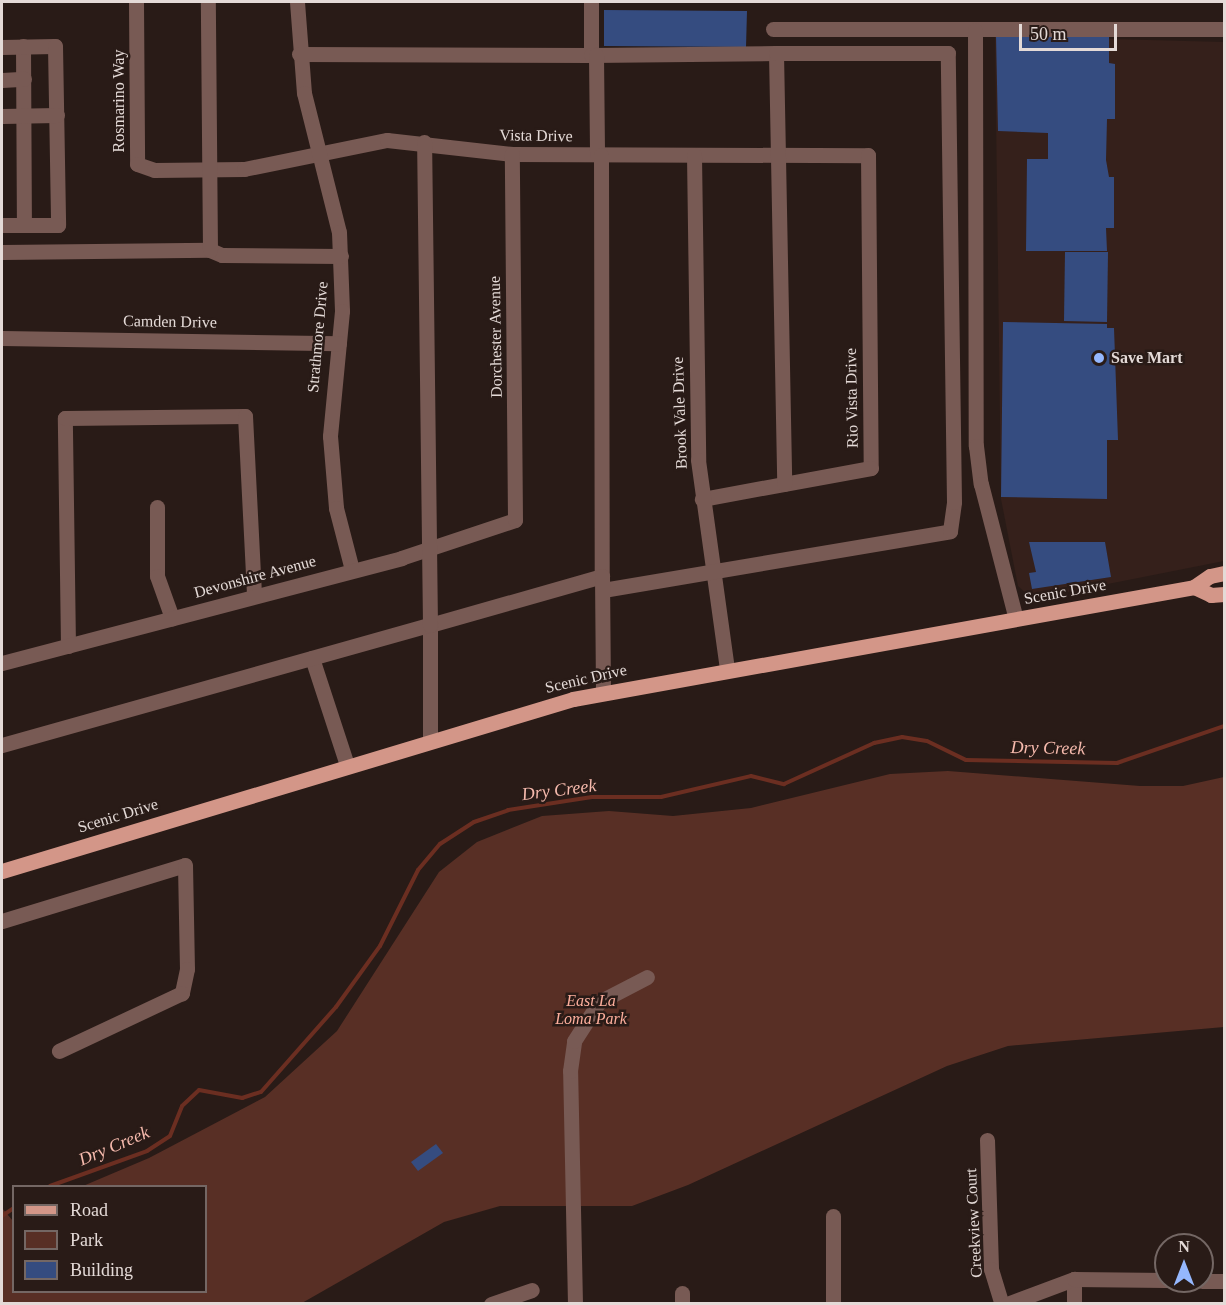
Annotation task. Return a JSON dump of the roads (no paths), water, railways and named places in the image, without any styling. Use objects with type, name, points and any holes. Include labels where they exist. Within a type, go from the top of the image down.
[{"type":"main road","name":"Scenic Drive","points":[[2,871],[430,740],[603,693],[1194,587],[1210,576],[1224,573]]},
{"type":"main road","name":"Scenic Drive","points":[[1194,587],[1211,596],[1224,594]]},
{"type":"street","name":"Rosmarino Way","points":[[136,2],[137,164],[154,170],[208,170]]},
{"type":"street","points":[[208,2],[210,250]]},
{"type":"street","name":"Strathmore Drive","points":[[297,2],[299,54],[341,256],[339,343],[331,399],[332,475],[352,570]]},
{"type":"street","points":[[591,2],[599,154],[603,693]]},
{"type":"street","points":[[773,29],[1224,29]]},
{"type":"street","points":[[975,30],[976,446],[981,484],[992,517],[1016,619]]},
{"type":"street","points":[[23,46],[24,225]]},
{"type":"street","points":[[2,47],[55,46],[58,225],[2,225]]},
{"type":"street","points":[[776,53],[784,484]]},
{"type":"street","points":[[2,745],[430,625],[603,583],[714,573],[950,531],[952,521],[948,53],[299,54]]},
{"type":"street","points":[[2,80],[24,80]]},
{"type":"street","points":[[2,116],[57,115]]},
{"type":"street","name":"Vista Drive","points":[[208,170],[274,165],[387,140],[424,142],[512,154],[868,155]]},
{"type":"street","points":[[424,142],[430,549],[430,740]]},
{"type":"street","name":"Dorchester Avenue","points":[[512,154],[516,520]]},
{"type":"street","name":"Brook Vale Drive","points":[[694,154],[702,499],[727,669]]},
{"type":"street","name":"Rio Vista Drive","points":[[702,499],[871,468],[868,155]]},
{"type":"street","points":[[2,252],[210,250],[222,255],[341,256]]},
{"type":"street","name":"Camden Drive","points":[[2,338],[339,343]]},
{"type":"street","points":[[68,645],[65,418],[245,416],[254,596]]},
{"type":"street","points":[[157,507],[155,567],[172,618]]},
{"type":"street","name":"Devonshire Avenue","points":[[2,663],[430,549],[516,520]]},
{"type":"street","points":[[312,658],[347,765]]},
{"type":"street","points":[[2,921],[184,865],[187,969],[183,993],[59,1051]]},
{"type":"street","points":[[574,1304],[570,1071],[574,1041],[599,1002],[647,977]]},
{"type":"street","name":"Creekview Court","points":[[987,1140],[992,1269],[1002,1304]]},
{"type":"street","points":[[833,1216],[833,1304]]},
{"type":"street","points":[[1007,1304],[1074,1278],[1154,1280]]},
{"type":"street","points":[[1074,1278],[1074,1304]]},
{"type":"street","points":[[491,1304],[532,1290]]},
{"type":"waterway","name":"Dry Creek","points":[[53,1185],[147,1151],[170,1136],[182,1106],[199,1090],[242,1098],[261,1092],[336,1007],[380,946],[418,870],[440,844],[474,822],[508,810],[592,797],[661,797],[751,776],[784,784],[874,743],[902,737],[927,741],[966,760],[1117,763],[1224,726]]},
{"type":"waterway","name":"Dry Creek","points":[[2,1216],[12,1209]]},
{"type":"place","name":"Save Mart","points":[[1099,358]]},
{"type":"park label","name":"East La Loma Park","points":[[591,1010]]}]
